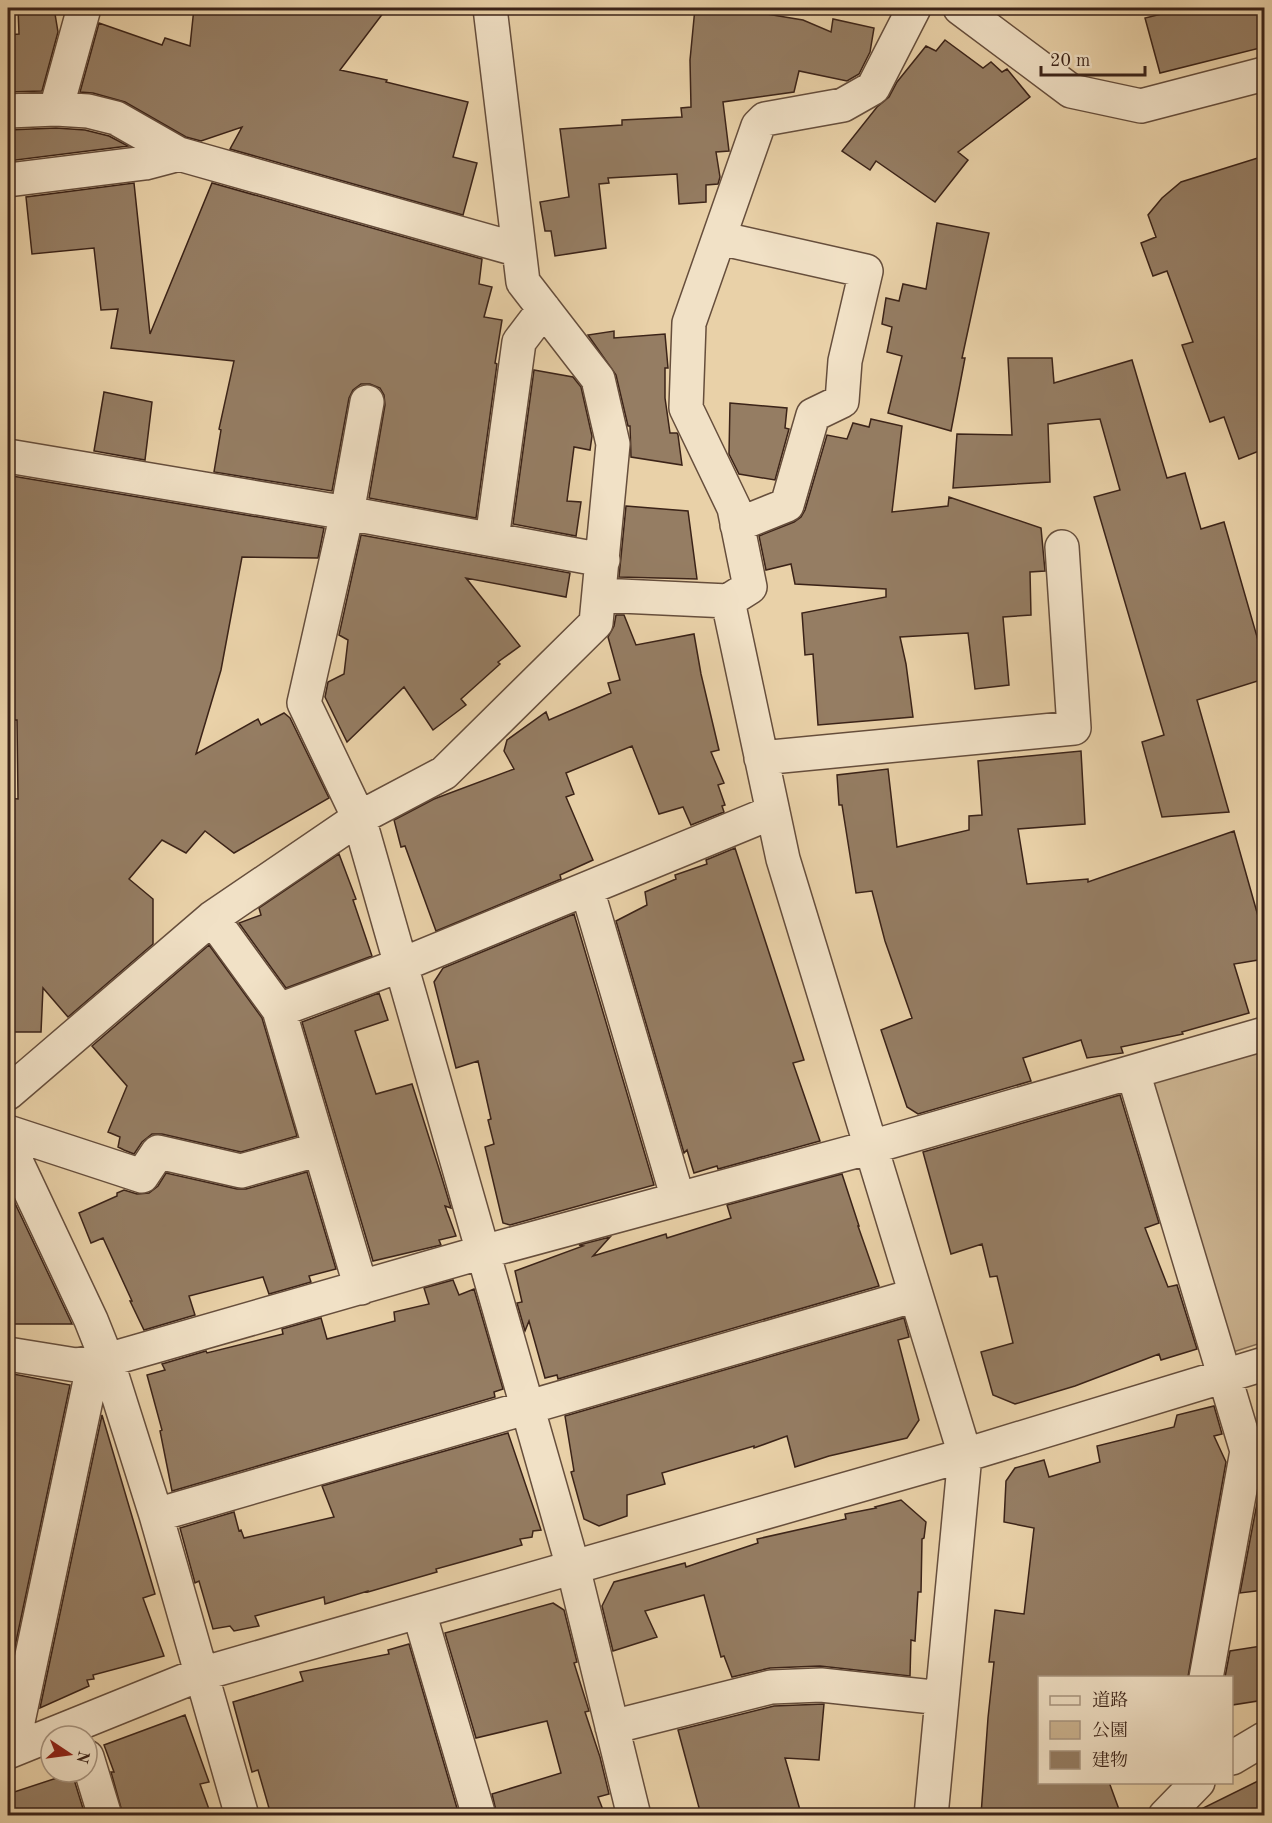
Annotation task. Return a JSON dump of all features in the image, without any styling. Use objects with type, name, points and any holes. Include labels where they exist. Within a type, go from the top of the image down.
[{"type":"street","points":[[56,110],[84,8]]},
{"type":"street","points":[[8,1093],[212,918],[359,818],[444,773],[596,623],[613,444],[598,379],[523,282],[490,8]]},
{"type":"street","points":[[599,596],[728,601],[750,587],[734,508],[686,408],[689,322],[758,126],[765,119],[843,105],[873,88],[914,8]]},
{"type":"street","points":[[960,8],[1071,91],[1141,106],[1264,74]]},
{"type":"street","points":[[8,111],[88,111],[116,118],[179,154],[519,250]]},
{"type":"street","points":[[8,180],[145,163],[179,154]]},
{"type":"street","points":[[718,238],[866,271],[845,360],[842,401],[813,415],[787,505],[737,525]]},
{"type":"street","points":[[492,539],[519,342],[544,309]]},
{"type":"street","points":[[367,402],[347,513],[304,703],[359,818],[573,1568],[634,1815]]},
{"type":"street","points":[[8,456],[347,513],[603,560]]},
{"type":"street","points":[[761,758],[1074,728],[1062,547]]},
{"type":"street","points":[[728,601],[783,859],[965,1455],[931,1815]]},
{"type":"street","points":[[279,1010],[401,965],[773,812]]},
{"type":"street","points":[[586,889],[678,1199]]},
{"type":"street","points":[[212,918],[279,1010],[361,1288]]},
{"type":"street","points":[[8,1354],[76,1365],[100,1361],[483,1252],[871,1147],[1264,1034]]},
{"type":"street","points":[[1133,1072],[1247,1451],[1206,1676]]},
{"type":"street","points":[[8,1132],[142,1176],[158,1152],[241,1171],[320,1149]]},
{"type":"street","points":[[8,1144],[91,1320],[100,1361],[156,1515],[242,1815]]},
{"type":"street","points":[[156,1515],[916,1295]]},
{"type":"street","points":[[39,1742],[10,1751],[100,1361]]},
{"type":"street","points":[[92,1724],[201,1674],[965,1455],[1264,1364]]},
{"type":"street","points":[[418,1612],[479,1815]]},
{"type":"street","points":[[612,1727],[771,1687],[821,1685],[942,1698]]},
{"type":"street","points":[[1233,1757],[1264,1739]]},
{"type":"street","points":[[95,1784],[105,1815]]},
{"type":"street","points":[[1165,1815],[1196,1784]]},
{"type":"green space","points":[[1264,1047],[1264,1342],[1233,1352],[1152,1078]]},
{"type":"building","points":[[18,8],[54,8],[58,32],[42,91],[8,92],[8,35],[19,34]]},
{"type":"building","points":[[194,8],[387,8],[340,70],[468,102],[453,157],[477,163],[463,215],[230,149],[242,127],[201,141],[186,137],[125,102],[93,93],[80,92],[99,23],[162,45],[165,38],[190,46]]},
{"type":"building","points":[[695,8],[755,12],[803,20],[831,32],[833,19],[874,28],[870,52],[859,74],[847,81],[799,71],[794,92],[723,102],[729,151],[716,152],[720,177],[718,184],[706,185],[706,202],[679,204],[677,174],[608,178],[609,183],[599,184],[606,248],[555,256],[551,231],[545,231],[540,202],[569,197],[560,129],[622,125],[622,120],[682,117],[681,108],[691,107],[690,60]]},
{"type":"building","points":[[1186,8],[1264,8],[1264,47],[1160,73],[1145,18]]},
{"type":"building","points":[[945,40],[983,68],[991,62],[1002,72],[1007,69],[1030,97],[958,152],[968,160],[935,202],[876,161],[870,170],[842,151],[877,107],[889,97],[897,82],[926,46],[936,51]]},
{"type":"building","points":[[56,128],[85,130],[109,136],[128,146],[8,161],[8,130]]},
{"type":"building","points":[[1264,156],[1264,449],[1239,459],[1224,417],[1210,422],[1182,345],[1193,342],[1167,271],[1153,276],[1141,243],[1156,237],[1148,215],[1162,198],[1181,182]]},
{"type":"building","points":[[134,183],[150,334],[212,183],[482,259],[479,284],[492,287],[484,317],[502,320],[476,518],[369,498],[385,405],[384,395],[380,388],[370,384],[361,384],[353,390],[349,398],[332,491],[214,472],[221,430],[219,429],[234,361],[111,348],[118,309],[101,310],[94,248],[32,254],[26,197]]},
{"type":"building","points":[[937,223],[989,233],[962,358],[965,358],[951,431],[888,413],[902,356],[887,352],[892,327],[882,324],[886,298],[899,301],[903,284],[926,289]]},
{"type":"building","points":[[614,331],[614,338],[665,334],[668,368],[665,368],[665,398],[670,433],[678,435],[682,465],[631,457],[630,426],[628,426],[616,375],[588,335]]},
{"type":"building","points":[[1008,358],[1052,358],[1054,383],[1132,360],[1167,478],[1185,473],[1201,529],[1224,522],[1264,661],[1264,679],[1197,700],[1229,812],[1162,817],[1142,742],[1164,735],[1094,497],[1120,490],[1100,419],[1048,424],[1050,482],[953,488],[957,434],[1012,435]]},
{"type":"building","points":[[534,370],[573,377],[581,387],[592,436],[590,450],[574,447],[567,501],[581,502],[576,536],[513,524]]},
{"type":"building","points":[[104,392],[152,402],[145,460],[94,451]]},
{"type":"building","points":[[730,403],[787,408],[785,428],[789,429],[775,480],[739,474],[729,454]]},
{"type":"building","points":[[871,419],[902,426],[892,512],[948,506],[949,497],[1041,528],[1045,571],[1030,572],[1031,615],[1003,617],[1009,685],[975,689],[968,633],[900,637],[913,717],[818,725],[813,654],[805,655],[802,613],[886,597],[886,589],[795,584],[791,564],[766,570],[759,536],[801,517],[827,435],[847,439],[853,423],[869,427]]},
{"type":"building","points":[[12,476],[324,528],[318,558],[242,557],[221,670],[196,754],[258,719],[261,725],[284,713],[290,718],[329,798],[234,853],[205,831],[186,853],[162,840],[129,879],[153,899],[153,944],[68,1017],[43,988],[41,1032],[8,1032],[8,798],[18,799],[17,720],[9,720],[8,668],[8,503]]},
{"type":"building","points":[[626,506],[688,511],[697,579],[619,577]]},
{"type":"building","points":[[361,535],[570,573],[566,597],[466,578],[520,646],[498,662],[500,664],[461,699],[466,705],[433,730],[404,687],[347,742],[325,697],[328,682],[344,674],[348,640],[339,635]]},
{"type":"building","points":[[616,615],[624,615],[636,645],[694,634],[719,750],[711,752],[724,783],[718,785],[725,805],[722,806],[724,812],[691,825],[683,807],[659,814],[632,746],[566,773],[574,794],[566,797],[593,860],[560,875],[561,879],[436,931],[405,846],[401,847],[394,820],[434,799],[514,769],[504,751],[507,740],[546,712],[549,720],[611,693],[608,683],[620,680],[608,637],[614,626]]},
{"type":"building","points":[[1081,751],[1085,824],[1018,829],[1027,884],[1088,879],[1088,882],[1234,831],[1260,923],[1264,922],[1264,959],[1234,964],[1249,1013],[1182,1032],[1183,1034],[1121,1047],[1123,1053],[1087,1058],[1081,1040],[1023,1058],[1031,1081],[918,1114],[907,1107],[881,1030],[912,1018],[885,941],[872,891],[856,893],[842,805],[839,805],[837,775],[888,769],[897,847],[969,830],[969,816],[982,815],[978,761]]},
{"type":"building","points":[[735,848],[804,1060],[793,1063],[820,1141],[718,1169],[717,1166],[694,1173],[687,1150],[684,1153],[616,921],[647,905],[645,892],[676,879],[675,875],[707,864],[706,860]]},
{"type":"building","points":[[339,854],[356,899],[353,900],[372,956],[286,988],[239,923],[261,915],[259,908]]},
{"type":"building","points":[[574,914],[654,1185],[510,1225],[503,1223],[485,1147],[494,1144],[478,1061],[456,1068],[434,982],[443,968]]},
{"type":"building","points":[[209,945],[262,1018],[297,1136],[241,1152],[162,1134],[152,1134],[142,1142],[134,1154],[118,1147],[120,1137],[108,1132],[127,1086],[92,1046]]},
{"type":"building","points":[[379,993],[388,1020],[355,1031],[376,1094],[412,1084],[451,1208],[445,1206],[456,1236],[439,1240],[441,1245],[373,1261],[302,1022]]},
{"type":"building","points":[[1120,1095],[1159,1223],[1145,1228],[1168,1287],[1177,1285],[1197,1349],[1161,1360],[1159,1354],[1075,1386],[1015,1404],[993,1395],[981,1352],[1013,1343],[997,1276],[990,1277],[982,1244],[951,1254],[923,1152]]},
{"type":"building","points":[[307,1172],[336,1269],[309,1276],[311,1282],[269,1294],[263,1277],[189,1296],[195,1315],[144,1330],[103,1238],[91,1243],[79,1213],[117,1196],[117,1193],[124,1190],[137,1194],[149,1193],[158,1186],[166,1173],[246,1189]]},
{"type":"building","points":[[842,1174],[879,1286],[558,1379],[557,1375],[545,1378],[529,1321],[525,1331],[517,1303],[522,1302],[515,1271],[583,1246],[579,1245],[610,1237],[593,1256],[666,1234],[667,1238],[731,1218],[727,1205]]},
{"type":"building","points":[[8,1187],[12,1197],[72,1324],[8,1324]]},
{"type":"building","points":[[453,1280],[459,1295],[474,1289],[503,1389],[494,1392],[495,1397],[172,1491],[160,1431],[162,1430],[147,1375],[165,1370],[162,1364],[206,1351],[207,1353],[283,1334],[282,1329],[321,1318],[327,1339],[395,1321],[394,1312],[429,1304],[424,1288]]},
{"type":"building","points":[[904,1318],[909,1337],[898,1340],[919,1420],[907,1438],[829,1456],[795,1467],[787,1436],[754,1448],[754,1446],[662,1473],[665,1484],[627,1495],[627,1516],[599,1526],[584,1519],[571,1472],[574,1471],[565,1416]]},
{"type":"building","points":[[8,1373],[70,1385],[13,1656],[8,1655]]},
{"type":"building","points":[[1214,1406],[1222,1434],[1214,1436],[1226,1462],[1188,1676],[1038,1676],[1038,1784],[1110,1784],[1121,1815],[981,1815],[994,1662],[989,1662],[995,1610],[1024,1614],[1034,1528],[1004,1522],[1006,1481],[1015,1468],[1044,1460],[1049,1477],[1100,1462],[1097,1446],[1174,1427],[1177,1415]]},
{"type":"building","points":[[102,1415],[155,1594],[143,1598],[164,1656],[93,1675],[94,1679],[87,1680],[89,1686],[40,1708]]},
{"type":"building","points":[[508,1433],[541,1530],[533,1531],[532,1537],[520,1539],[522,1545],[325,1604],[324,1597],[255,1616],[259,1626],[234,1631],[230,1626],[213,1629],[199,1581],[195,1583],[180,1528],[234,1512],[239,1531],[241,1530],[244,1538],[334,1517],[322,1486]]},
{"type":"building","points":[[1264,1497],[1264,1590],[1240,1593],[1258,1498]]},
{"type":"building","points":[[901,1500],[926,1522],[922,1539],[921,1592],[918,1592],[915,1641],[911,1640],[910,1676],[820,1666],[770,1668],[732,1677],[724,1656],[721,1657],[704,1595],[645,1611],[657,1637],[613,1651],[602,1606],[614,1582],[685,1563],[686,1567],[758,1543],[757,1539],[846,1519],[845,1514]]},
{"type":"building","points":[[553,1603],[564,1610],[577,1662],[574,1663],[589,1711],[585,1712],[609,1794],[598,1797],[605,1815],[497,1815],[492,1794],[561,1773],[547,1721],[476,1738],[445,1633]]},
{"type":"building","points":[[409,1644],[459,1815],[271,1815],[258,1770],[252,1772],[233,1702],[303,1681],[300,1672],[389,1654],[388,1650]]},
{"type":"building","points":[[1261,1646],[1264,1665],[1264,1700],[1233,1705],[1233,1676],[1225,1676],[1230,1651]]},
{"type":"building","points":[[824,1704],[819,1760],[785,1758],[800,1810],[772,1815],[701,1815],[678,1730],[774,1706]]},
{"type":"building","points":[[185,1715],[209,1782],[200,1784],[211,1815],[123,1815],[111,1772],[114,1772],[104,1745]]},
{"type":"building","points":[[1264,1778],[1264,1815],[1192,1815],[1195,1812]]},
{"type":"building","points":[[39,1784],[75,1784],[85,1815],[8,1815],[8,1794]]}]
